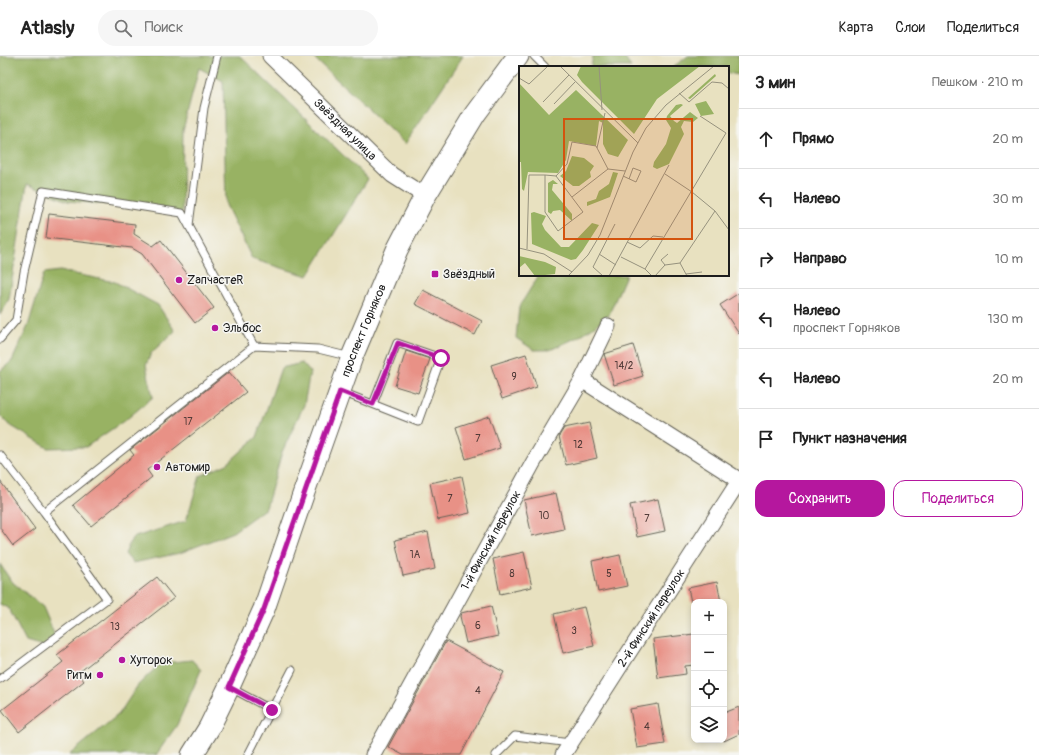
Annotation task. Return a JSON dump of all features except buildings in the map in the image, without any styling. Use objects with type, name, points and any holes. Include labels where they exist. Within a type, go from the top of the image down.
[{"type":"main road","name":"проспект Горняков","points":[[192,755],[209,728],[264,609],[352,357],[397,250],[425,196],[475,114],[518,56]]},
{"type":"street","name":"Звёздная улица","points":[[270,56],[392,175],[425,196]]},
{"type":"street","name":"1-й Финский переулок","points":[[374,755],[529,470],[582,380],[608,326]]},
{"type":"street","points":[[582,380],[739,481]]},
{"type":"street","name":"2-й Финский переулок","points":[[566,749],[739,481]]},
{"type":"lane","points":[[189,225],[204,108],[217,56]]},
{"type":"lane","points":[[534,56],[544,66]]},
{"type":"lane","points":[[0,340],[16,320],[24,272],[43,191],[182,213],[254,346]]},
{"type":"lane","points":[[340,391],[418,422],[441,358],[398,343],[373,404]]},
{"type":"lane","points":[[44,512],[254,346],[318,349],[352,357]]},
{"type":"lane","points":[[0,455],[44,512],[107,599],[0,679]]},
{"type":"lane","points":[[248,755],[292,670]]},
{"type":"lane","points":[[229,687],[272,710]]},
{"type":"lane","points":[[496,755],[515,736],[566,749]]},
{"type":"green space","points":[[0,56],[240,56],[368,179],[308,276],[252,259],[226,205],[223,81],[199,68],[183,130],[182,213],[129,206],[68,201],[27,184],[9,299],[0,315]]},
{"type":"green space","points":[[312,56],[463,56],[405,144]]},
{"type":"green space","points":[[593,56],[623,56],[630,66],[591,66]]},
{"type":"green space","points":[[688,56],[739,56],[739,75],[729,73],[729,66],[674,66]]},
{"type":"green space","points":[[60,271],[115,282],[158,305],[175,331],[152,352],[146,365],[153,397],[128,418],[86,447],[48,448],[8,424],[0,416],[0,371],[12,361],[28,326],[44,273]]},
{"type":"green space","points":[[538,276],[626,276],[608,317],[578,337],[550,350],[534,350],[516,338],[519,307]]},
{"type":"green space","points":[[302,363],[310,372],[304,405],[282,452],[266,508],[233,532],[180,553],[133,563],[125,554],[132,538],[186,521],[200,476],[227,464],[257,437],[281,368]]},
{"type":"green space","points":[[0,564],[11,581],[43,607],[55,636],[43,647],[26,642],[9,609],[0,604]]},
{"type":"green space","points":[[192,660],[201,670],[177,725],[156,755],[69,755],[119,714],[138,685],[161,663]]},
{"type":"place","name":"Звёздный","points":[[435,274]]},
{"type":"place","name":"ZапчастеR","points":[[179,280]]},
{"type":"place","name":"Эльбос","points":[[215,328]]},
{"type":"place","name":"Автомир","points":[[157,467]]},
{"type":"place","name":"Хуторок","points":[[122,660]]},
{"type":"place","name":"Ритм","points":[[100,675]]},
{"type":"route","points":[[272,710],[229,687],[264,609],[340,391],[373,404],[398,343],[441,358]]}]
